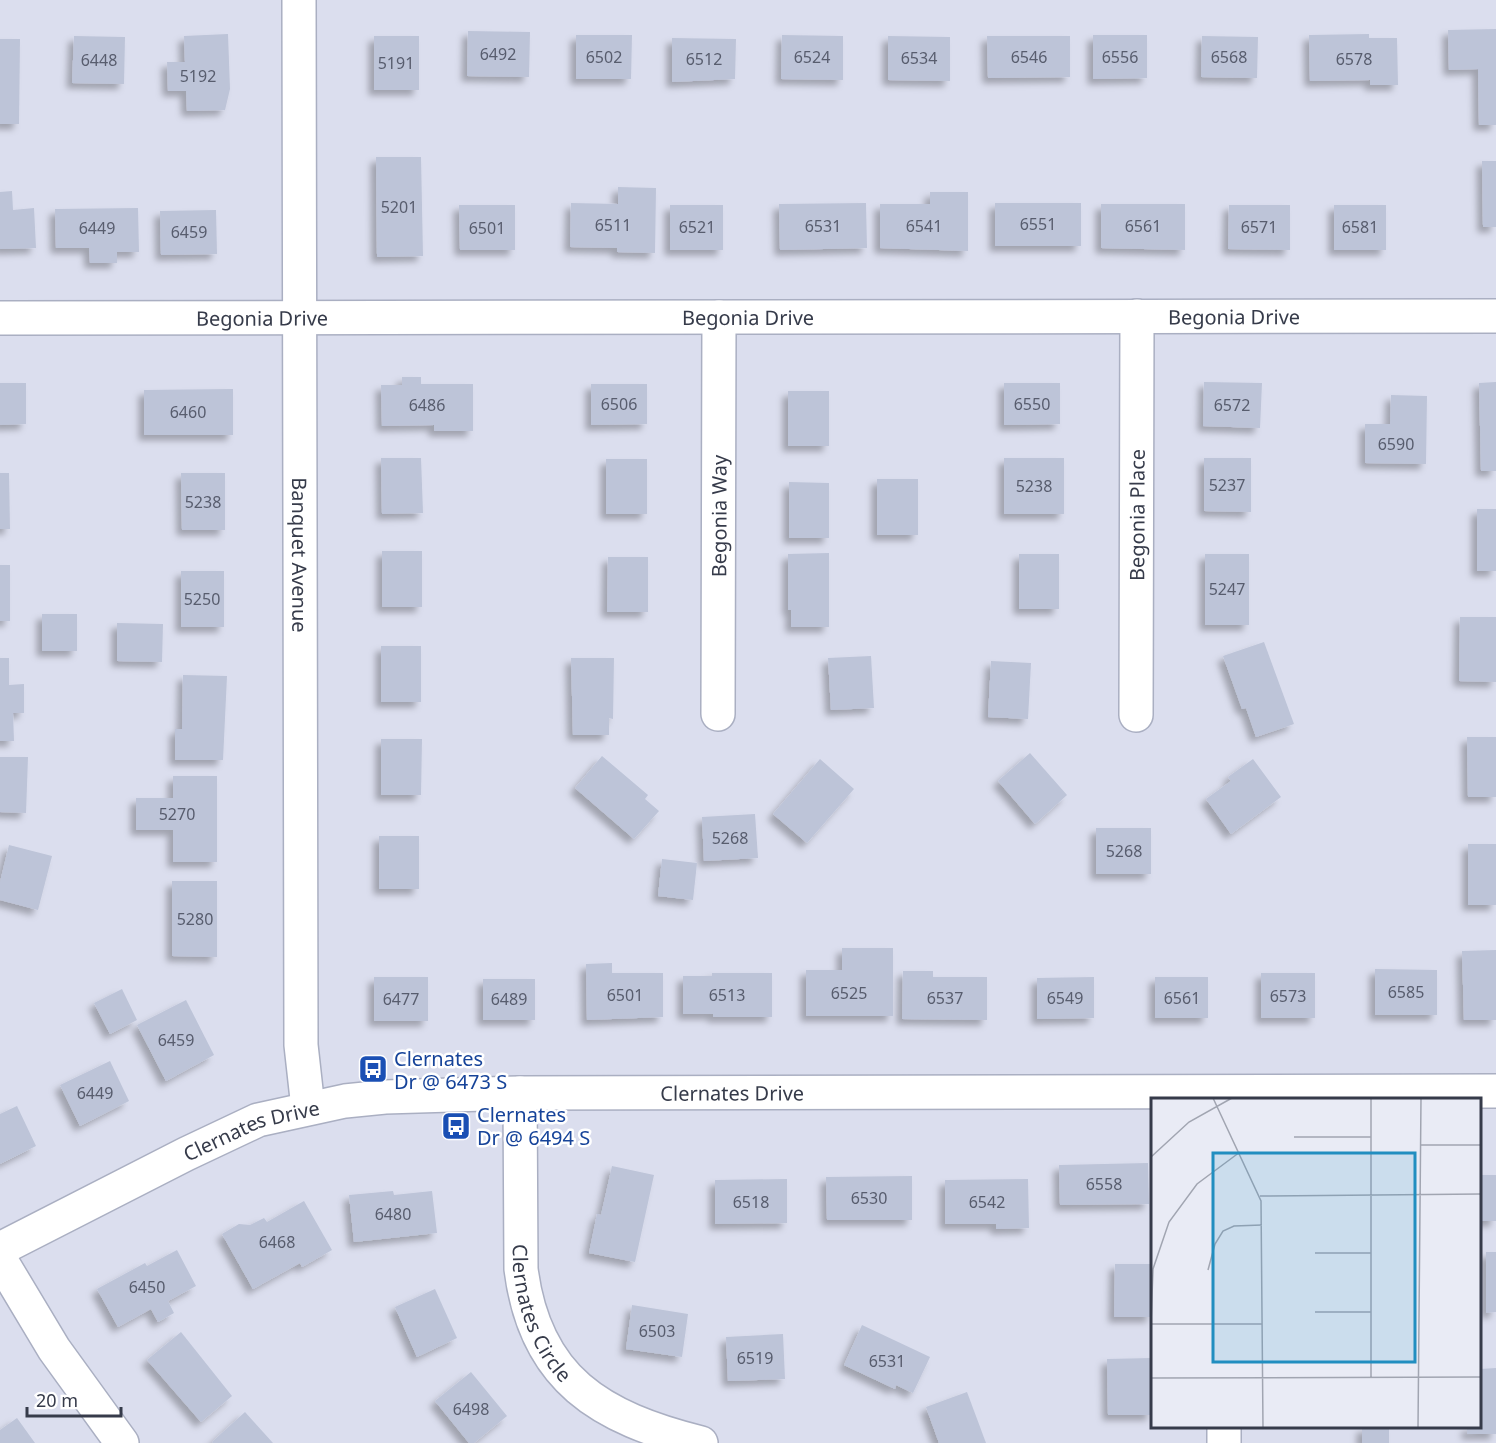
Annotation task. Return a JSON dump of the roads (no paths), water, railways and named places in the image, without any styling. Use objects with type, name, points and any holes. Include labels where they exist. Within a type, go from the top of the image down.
[{"type":"street","name":"Banquet Avenue","points":[[299,0],[301,1045],[308,1108]]},
{"type":"street","name":"Begonia Place","points":[[1136,715],[1137,316]]},
{"type":"street","name":"Begonia Drive","points":[[0,318],[1496,316]]},
{"type":"street","name":"Begonia Way","points":[[718,714],[719,317]]},
{"type":"street","name":"Clernates Drive","points":[[0,1249],[248,1125],[308,1108],[385,1097],[520,1093],[1222,1096],[1496,1091]]},
{"type":"street","name":"Clernates Circle","points":[[520,1093],[521,1269],[524,1297],[545,1346],[582,1391],[605,1408],[654,1431],[701,1443]]},
{"type":"street","points":[[0,1259],[54,1349],[122,1443]]},
{"type":"place","name":"Clernates Dr @ 6473 S","points":[[373,1069]]},
{"type":"place","name":"Clernates Dr @ 6494 S","points":[[456,1126]]}]
